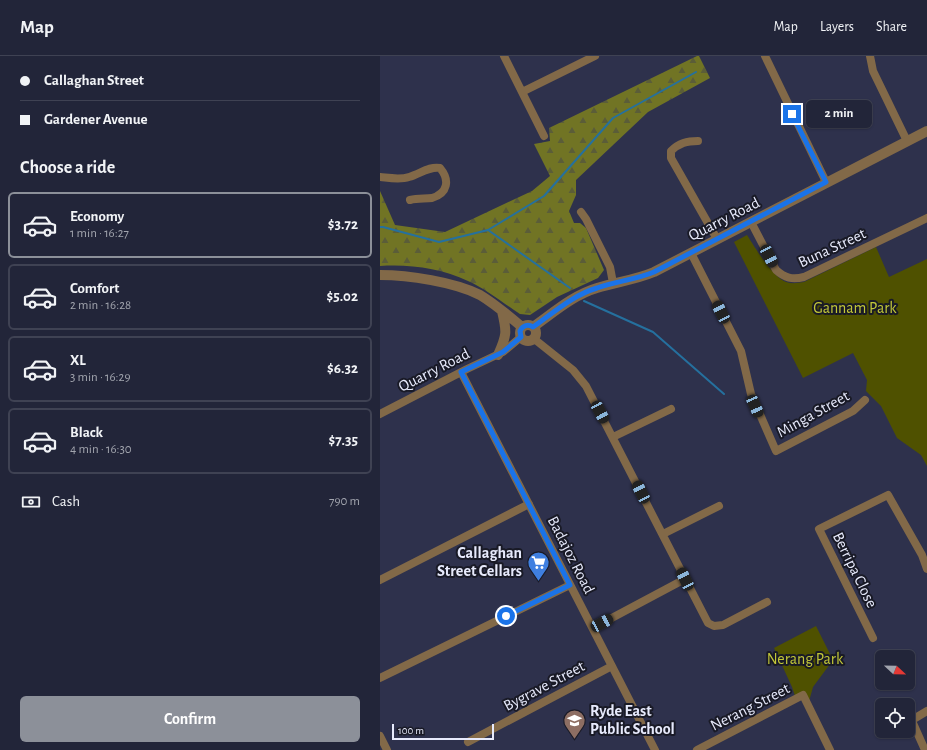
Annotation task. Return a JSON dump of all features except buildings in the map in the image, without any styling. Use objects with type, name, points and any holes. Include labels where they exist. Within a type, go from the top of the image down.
[{"type":"street","points":[[504,56],[544,136]]},
{"type":"street","points":[[522,92],[594,56]]},
{"type":"street","points":[[765,56],[826,182]]},
{"type":"street","points":[[870,56],[873,71],[907,141]]},
{"type":"street","name":"Quarry Road","points":[[533,327],[579,295],[596,288],[639,278],[654,272],[927,131]]},
{"type":"street","points":[[698,140],[688,141],[675,147],[672,151],[671,158],[717,239]]},
{"type":"street","points":[[380,177],[396,179],[408,177],[432,167],[440,168],[445,174],[447,180],[446,187],[442,192],[433,197],[410,200]]},
{"type":"street","points":[[581,212],[610,267],[613,283]]},
{"type":"street","name":"Buna Street","points":[[751,222],[776,270],[782,276],[795,279],[804,278],[927,218]]},
{"type":"street","name":"Minga Street","points":[[691,253],[741,351],[751,394],[776,451],[853,411],[865,400]]},
{"type":"street","points":[[380,275],[404,276],[460,287],[479,295],[502,311],[522,332],[526,340],[531,340],[533,338]]},
{"type":"street","points":[[498,355],[506,336],[506,326],[502,311]]},
{"type":"street","points":[[522,332],[528,325],[533,327],[535,332],[533,338]]},
{"type":"street","name":"Quarry Road","points":[[380,414],[461,372],[498,355],[512,346],[522,332]]},
{"type":"street","points":[[533,338],[579,377],[586,386],[708,623],[714,626],[722,625],[767,602]]},
{"type":"street","name":"Badajoz Road","points":[[461,372],[655,750]]},
{"type":"street","points":[[613,437],[671,409]]},
{"type":"street","name":"Berripa Close","points":[[873,638],[820,529],[888,495],[922,555],[927,569]]},
{"type":"street","points":[[380,580],[529,504]]},
{"type":"street","points":[[662,534],[719,506]]},
{"type":"street","points":[[593,628],[685,579]]},
{"type":"street","points":[[380,678],[570,585]]},
{"type":"street","name":"Bygrave Street","points":[[468,742],[612,666]]},
{"type":"street","name":"Nerang Street","points":[[697,750],[803,695],[830,750]]},
{"type":"street","points":[[915,715],[927,711]]},
{"type":"street","points":[[915,727],[925,750]]},
{"type":"street","points":[[380,736],[387,750]]},
{"type":"green space","points":[[699,56],[710,78],[648,112],[576,180],[576,195],[569,211],[574,223],[580,223],[586,228],[604,270],[598,278],[557,297],[530,315],[520,314],[481,288],[447,273],[413,266],[380,266],[380,191],[395,225],[445,232],[532,191],[550,176],[534,144],[550,141],[549,128]]},
{"type":"green space","name":"Gannam Park","points":[[747,235],[770,269],[781,280],[790,283],[804,282],[876,247],[889,277],[927,259],[927,466],[921,455],[897,438],[881,406],[866,391],[867,380],[853,353],[803,378],[734,242]]},
{"type":"green space","name":"Nerang Park","points":[[816,626],[833,660],[813,687],[808,705],[803,695],[796,699],[774,648]]},
{"type":"waterway","points":[[380,227],[439,242],[488,230],[544,196],[613,118],[696,72]]},
{"type":"waterway","points":[[488,230],[570,288]]},
{"type":"waterway","points":[[584,301],[653,332],[724,394]]},
{"type":"place","name":"Callaghan Street Cellars","points":[[538,582]]},
{"type":"place","name":"Ryde East Public School","points":[[575,740]]},
{"type":"route","points":[[506,616],[570,585],[461,372],[498,355],[512,346],[521,337],[520,331],[524,326],[528,325],[533,327],[579,295],[596,288],[639,278],[654,272],[826,182],[792,114]]}]
